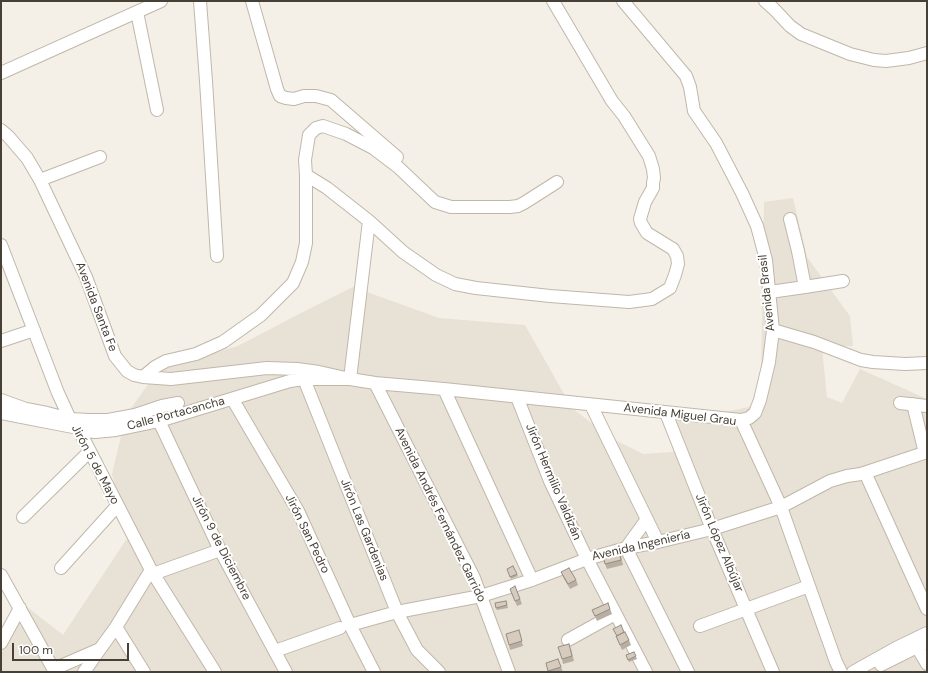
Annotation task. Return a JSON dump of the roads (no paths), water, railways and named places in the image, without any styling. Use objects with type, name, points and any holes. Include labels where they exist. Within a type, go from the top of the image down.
[{"type":"street","points":[[1,73],[161,1]]},
{"type":"street","points":[[200,1],[216,256]]},
{"type":"street","points":[[252,1],[280,96],[294,99],[304,96],[316,96],[331,100],[396,156],[402,163],[405,174]]},
{"type":"street","points":[[306,175],[327,188],[369,221],[403,252],[436,276],[455,284],[476,288],[550,296],[629,302],[652,299],[670,288],[678,264],[677,256],[673,249],[647,233],[640,219],[645,202],[653,188],[653,169],[649,156],[624,116],[612,101],[552,1]]},
{"type":"street","name":"Avenida Brasil","points":[[623,1],[686,76],[690,86],[694,111],[716,143],[757,226],[766,260],[773,330],[769,362],[760,400],[755,413],[749,418],[741,420]]},
{"type":"street","points":[[765,1],[794,30],[850,54],[874,60],[886,61],[909,58],[927,53]]},
{"type":"street","points":[[137,12],[157,110]]},
{"type":"street","points":[[144,377],[155,367],[166,361],[196,354],[223,342],[261,315],[293,282],[302,262],[306,244],[305,160],[309,135],[316,128],[323,126],[346,134],[373,148],[398,167],[436,202],[451,207],[518,206],[557,182]]},
{"type":"street","name":"Avenida Santa Fe","points":[[1,130],[27,158],[40,180],[86,277],[115,356],[127,371],[134,375],[144,377],[171,379],[267,368],[297,368],[375,384]]},
{"type":"street","points":[[40,180],[100,157]]},
{"type":"street","points":[[790,219],[805,287]]},
{"type":"street","points":[[350,379],[369,221]]},
{"type":"street","name":"Jirón 5 de Mayo","points":[[1,245],[58,393],[90,451],[152,572],[215,672]]},
{"type":"street","points":[[770,292],[843,281]]},
{"type":"street","points":[[1,341],[34,330]]},
{"type":"street","points":[[773,330],[814,342],[861,360],[905,364],[927,363]]},
{"type":"street","name":"Calle Portacancha","points":[[1,413],[74,423],[86,431],[95,432],[116,430],[159,421],[232,400],[290,381],[304,379],[350,379]]},
{"type":"street","name":"Jirón Las Gardenias","points":[[304,379],[397,612],[417,650],[439,672]]},
{"type":"street","name":"Avenida Miguel Grau","points":[[375,384],[741,420],[781,507],[836,662],[841,672]]},
{"type":"street","name":"Avenida Andrés Fernández Garrido","points":[[375,384],[474,578],[509,672]]},
{"type":"street","points":[[444,390],[532,580]]},
{"type":"street","name":"Jirón Hermilio Valdizán","points":[[517,397],[550,481],[643,671]]},
{"type":"street","points":[[1,400],[26,409],[48,413],[74,423],[89,420],[108,420],[134,415],[162,406],[178,403]]},
{"type":"street","name":"Jirón San Pedro","points":[[232,400],[298,511],[345,627],[374,672]]},
{"type":"street","points":[[900,403],[927,406]]},
{"type":"street","points":[[913,404],[926,452]]},
{"type":"street","points":[[591,405],[658,542]]},
{"type":"street","name":"Jirón López Albújar","points":[[666,413],[712,529],[773,672]]},
{"type":"street","name":"Jirón 9 de Diciembre","points":[[159,421],[220,550],[286,672]]},
{"type":"street","points":[[23,517],[90,451]]},
{"type":"street","name":"Avenida Ingeniería","points":[[275,651],[345,627],[397,612],[481,596],[532,580],[587,559],[626,548],[712,529],[781,507],[830,481],[861,474],[926,452]]},
{"type":"street","points":[[868,479],[927,609]]},
{"type":"street","points":[[61,568],[117,506]]},
{"type":"street","points":[[647,518],[626,548],[688,672]]},
{"type":"street","points":[[84,672],[152,572],[220,550]]},
{"type":"street","points":[[1,575],[55,670],[100,649]]},
{"type":"street","points":[[700,626],[809,586]]},
{"type":"street","points":[[1,643],[20,608]]},
{"type":"street","points":[[568,640],[615,614]]},
{"type":"street","points":[[116,627],[144,672]]},
{"type":"street","points":[[861,671],[896,648],[927,633]]},
{"type":"street","points":[[861,671],[922,645],[927,664]]}]
